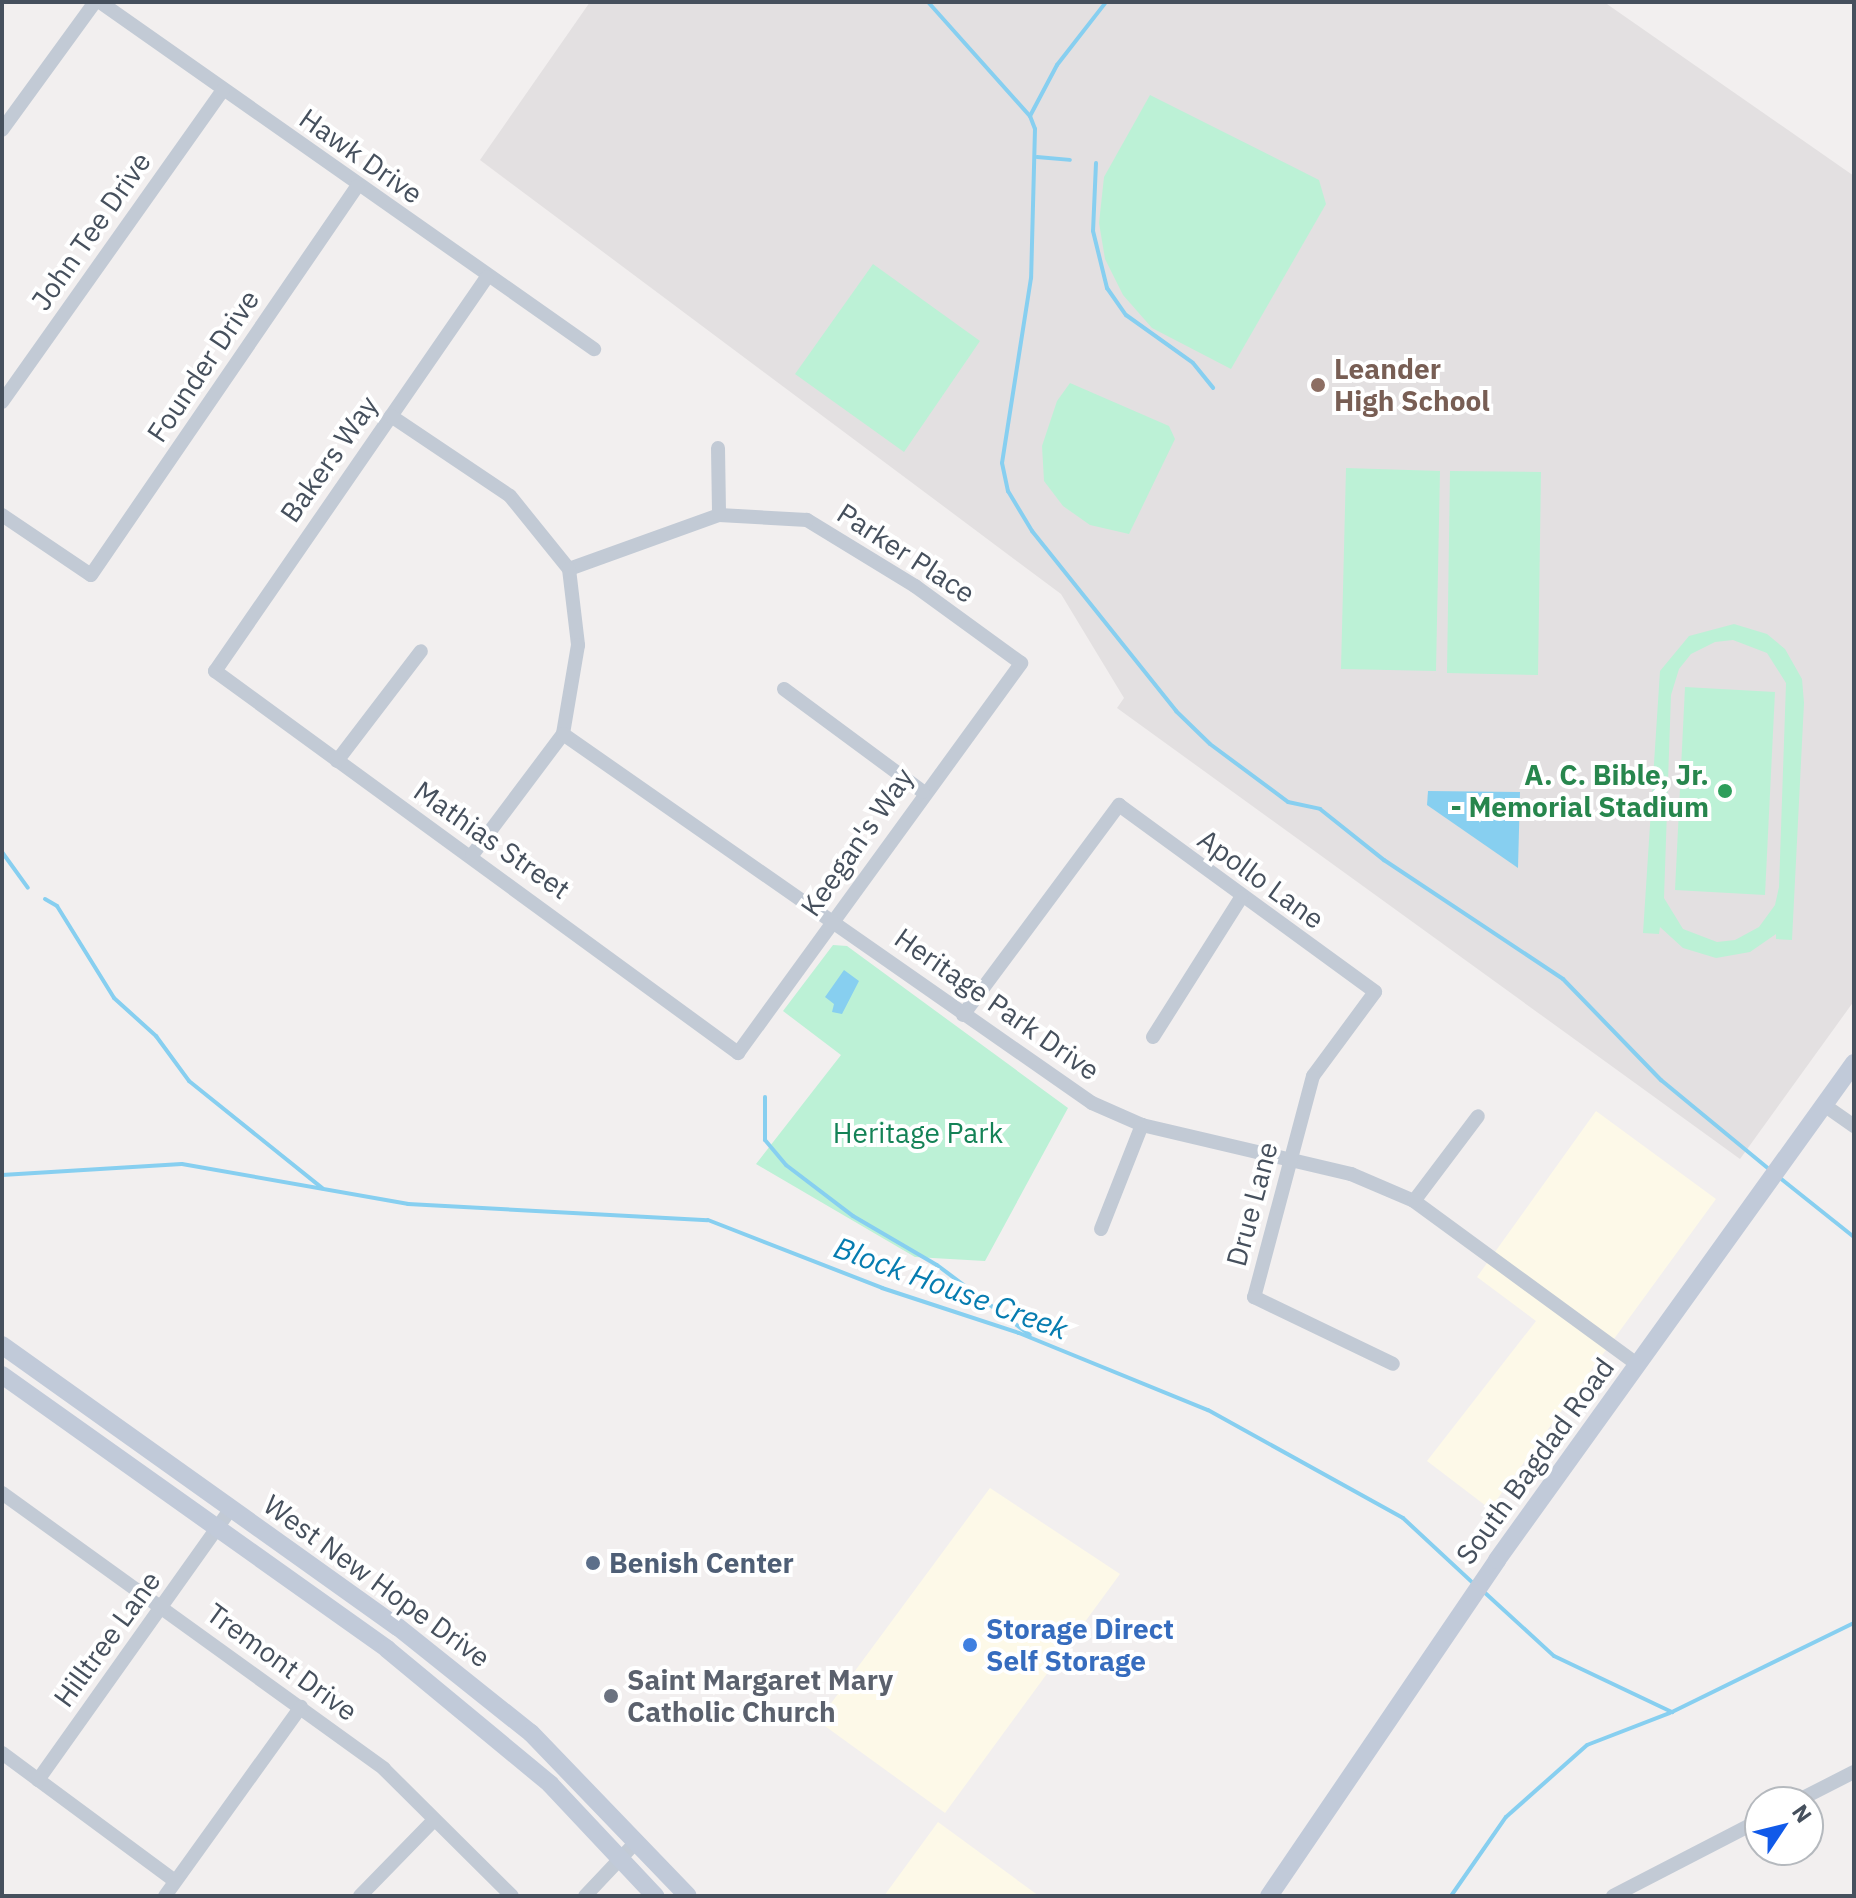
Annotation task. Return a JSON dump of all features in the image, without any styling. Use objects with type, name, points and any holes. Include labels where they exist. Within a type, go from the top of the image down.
[{"type":"main road","name":"South Bagdad Road","points":[[1269,1896],[1497,1560],[1854,1063]]},
{"type":"main road","name":"West New Hope Drive","points":[[2,1345],[398,1627],[531,1733],[688,1896]]},
{"type":"main road","name":"West New Hope Drive","points":[[2,1375],[387,1649],[515,1751],[655,1896]]},
{"type":"street","name":"Hawk Drive","points":[[98,2],[594,349]]},
{"type":"street","points":[[3,128],[98,2]]},
{"type":"street","name":"John Tee Drive","points":[[2,402],[223,90]]},
{"type":"street","name":"Founder Drive","points":[[2,515],[91,575],[357,186]]},
{"type":"street","name":"Bakers Way","points":[[215,671],[487,277]]},
{"type":"street","points":[[391,416],[510,496],[569,569],[578,645],[563,734],[472,855]]},
{"type":"street","points":[[718,448],[719,515]]},
{"type":"street","name":"Parker Place","points":[[569,569],[719,515],[807,520],[915,586],[1021,663]]},
{"type":"street","points":[[337,761],[421,651]]},
{"type":"street","name":"Keegan's Way","points":[[738,1053],[923,792],[1021,663]]},
{"type":"street","name":"Mathias Street","points":[[215,671],[472,855],[738,1053]]},
{"type":"street","points":[[784,689],[923,792]]},
{"type":"street","name":"Heritage Park Drive","points":[[563,734],[833,920],[1070,1090],[1142,1125],[1351,1174],[1414,1201],[1638,1365]]},
{"type":"street","name":"Apollo Lane","points":[[963,1015],[1119,805],[1241,898],[1375,992]]},
{"type":"street","points":[[1153,1037],[1241,898]]},
{"type":"street","name":"Drue Lane","points":[[1375,992],[1313,1076],[1254,1297],[1393,1364]]},
{"type":"street","points":[[1824,1105],[1854,1126]]},
{"type":"street","points":[[1414,1201],[1478,1116]]},
{"type":"street","points":[[1101,1229],[1142,1125]]},
{"type":"street","name":"Tremont Drive","points":[[2,1493],[384,1769],[512,1896]]},
{"type":"street","name":"Hilltree Lane","points":[[38,1780],[231,1508]]},
{"type":"street","points":[[165,1896],[301,1707]]},
{"type":"street","points":[[2,1753],[175,1881]]},
{"type":"street","points":[[1824,1787],[1854,1772]]},
{"type":"street","points":[[360,1896],[434,1820]]},
{"type":"street","points":[[1613,1896],[1744,1828]]},
{"type":"street","points":[[585,1896],[637,1841]]},
{"type":"shaded area","name":"Leander High School","points":[[590,2],[1604,2],[1854,176],[1854,1001],[1740,1159],[1117,708],[1124,698],[1061,594],[480,160]]},
{"type":"shaded area","points":[[1596,1111],[1716,1199],[1490,1509],[1427,1461],[1536,1321],[1477,1277]]},
{"type":"shaded area","name":"Storage Direct Self Storage","points":[[990,1488],[1120,1574],[945,1813],[818,1721]]},
{"type":"shaded area","points":[[938,1822],[1039,1896],[884,1896]]},
{"type":"green space","points":[[1150,95],[1319,180],[1326,204],[1231,369],[1152,328],[1123,295],[1105,259],[1099,223],[1104,177]]},
{"type":"green space","points":[[873,264],[980,341],[904,452],[795,374]]},
{"type":"green space","points":[[1070,383],[1169,426],[1175,439],[1129,534],[1090,525],[1063,506],[1044,481],[1042,446],[1057,401]]},
{"type":"green space","points":[[1346,468],[1440,471],[1436,671],[1341,669]]},
{"type":"green space","points":[[1450,471],[1541,472],[1538,675],[1447,673]]},
{"type":"green space","name":"A. C. Bible, Jr. - Memorial Stadium","points":[[1734,624],[1767,634],[1785,649],[1802,679],[1804,703],[1792,940],[1776,939],[1776,934],[1750,952],[1716,958],[1683,948],[1660,927],[1659,934],[1643,933],[1660,671],[1689,636]],"holes":[[[1733,640],[1767,653],[1786,683],[1779,887],[1775,905],[1759,927],[1735,940],[1717,942],[1683,929],[1664,898],[1671,695],[1679,669],[1691,654],[1715,642]]]},
{"type":"green space","name":"A. C. Bible, Jr. - Memorial Stadium","points":[[1685,687],[1775,692],[1765,895],[1675,890]]},
{"type":"green space","name":"Heritage Park","points":[[833,945],[847,946],[1068,1108],[985,1261],[915,1257],[756,1164],[841,1055],[783,1011]]},
{"type":"water","points":[[1428,791],[1520,792],[1518,868],[1427,805]]},
{"type":"water","points":[[844,970],[859,981],[842,1014],[832,1012],[834,1004],[825,997]]},
{"type":"waterway","points":[[928,2],[1030,116],[1035,129],[1031,278],[1002,463],[1008,491],[1032,531],[1176,711],[1210,744],[1288,802],[1320,809],[1384,860],[1563,979],[1661,1080],[1770,1170]]},
{"type":"waterway","points":[[1030,116],[1057,65],[1106,2]]},
{"type":"waterway","points":[[1037,157],[1070,160]]},
{"type":"waterway","points":[[1096,163],[1093,231],[1107,288],[1126,315],[1193,363],[1213,388]]},
{"type":"waterway","name":"Block House Creek","points":[[2,852],[28,888]]},
{"type":"waterway","name":"Block House Creek","points":[[45,899],[57,906],[114,998],[156,1036],[189,1081],[322,1188]]},
{"type":"waterway","points":[[765,1097],[765,1140],[786,1165],[853,1216],[937,1265],[1030,1335]]},
{"type":"waterway","name":"Block House Creek","points":[[2,1175],[182,1164],[408,1204],[708,1220],[882,1288],[1019,1333],[1208,1410],[1403,1518],[1473,1583]]},
{"type":"waterway","points":[[1780,1178],[1854,1237]]},
{"type":"waterway","name":"Block House Creek","points":[[1483,1591],[1554,1656],[1672,1712],[1854,1623]]},
{"type":"waterway","points":[[1451,1896],[1506,1817],[1587,1745],[1670,1713]]},
{"type":"place","name":"Leander High School","points":[[1318,385]]},
{"type":"place","name":"A. C. Bible, Jr. - Memorial Stadium","points":[[1725,791]]},
{"type":"place","name":"Benish Center","points":[[593,1563]]},
{"type":"place","name":"Storage Direct Self Storage","points":[[970,1645]]},
{"type":"place","name":"Saint Margaret Mary Catholic Church","points":[[611,1696]]}]
